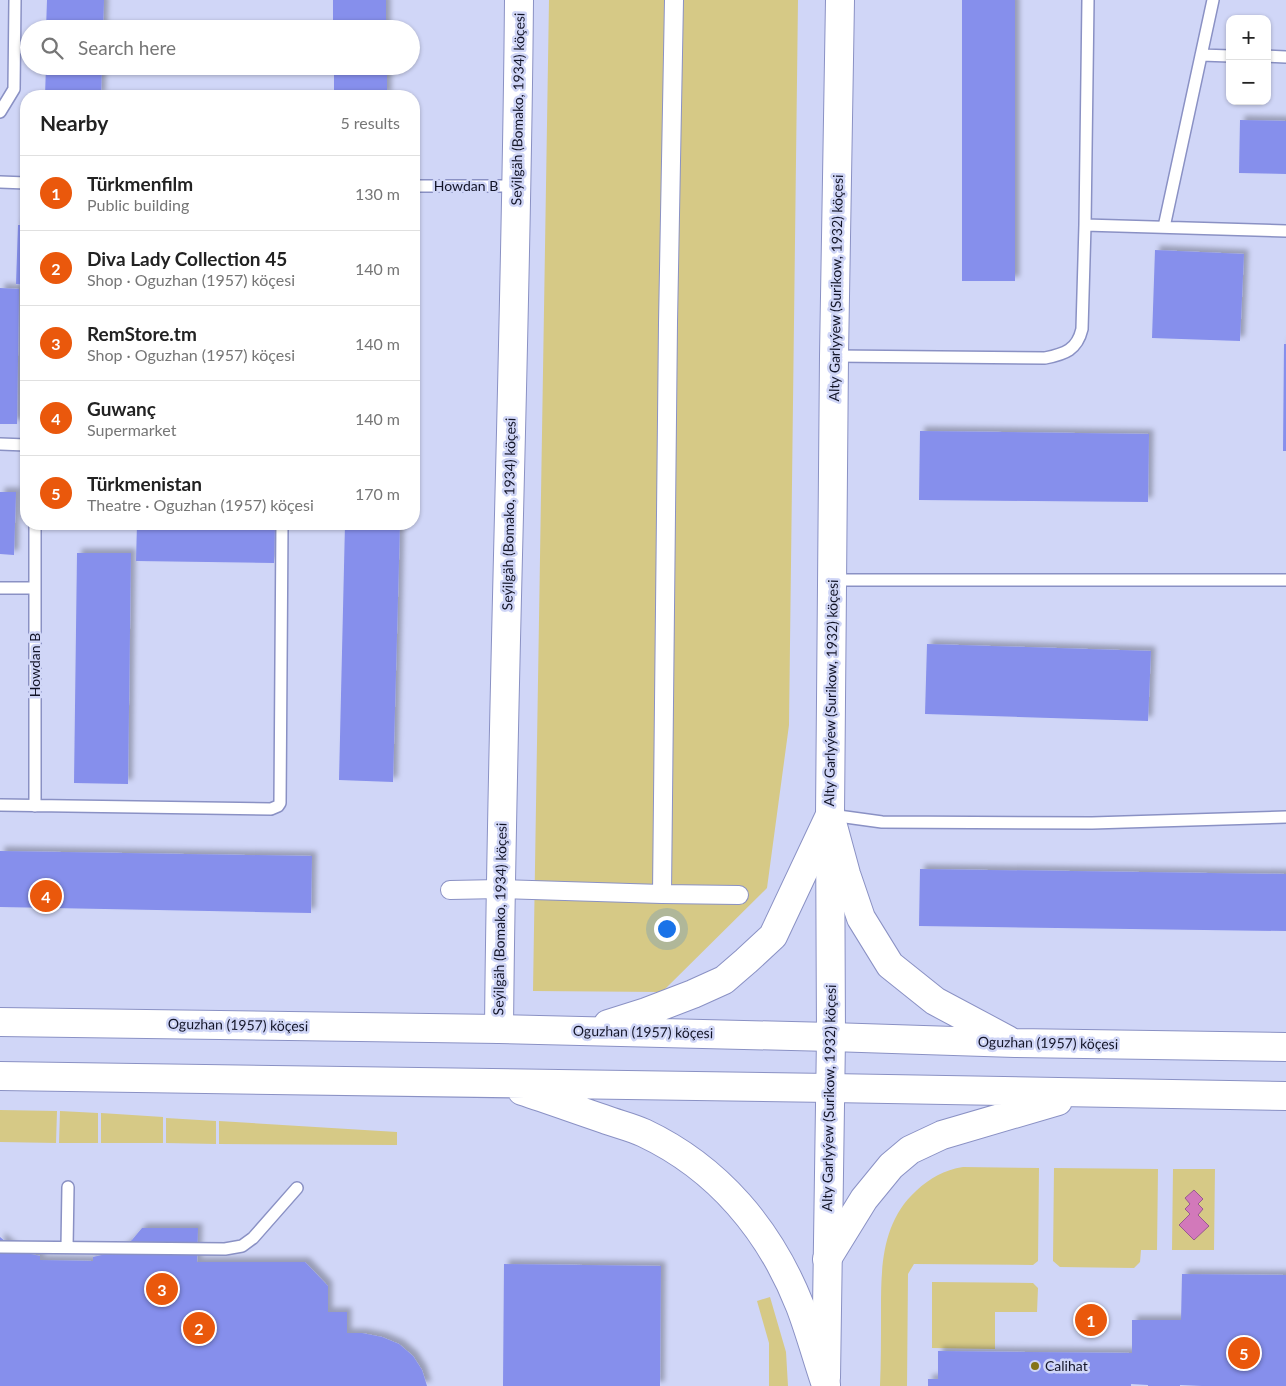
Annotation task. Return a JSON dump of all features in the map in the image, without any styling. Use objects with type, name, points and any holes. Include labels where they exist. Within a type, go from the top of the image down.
[{"type":"main road","name":"Seýilgäh (Bomako, 1934) köçesi","points":[[499,1029],[500,889],[518,186],[519,0]]},
{"type":"main road","name":"Alty Garlyýew (Surikow, 1932) köçesi","points":[[826,1386],[830,1088],[834,356],[840,0]]},
{"type":"main road","points":[[587,1030],[646,1012],[693,994],[724,980],[739,967],[773,936],[830,815]]},
{"type":"main road","points":[[830,815],[846,874],[861,918],[890,965],[935,1001],[1015,1043]]},
{"type":"main road","name":"Oguzhan (1957) köçesi","points":[[0,1022],[587,1030],[1015,1043],[1286,1047]]},
{"type":"main road","points":[[0,1076],[1286,1096]]},
{"type":"main road","points":[[499,1083],[642,1133],[681,1153],[728,1193],[766,1240],[786,1275],[800,1306],[826,1386]]},
{"type":"main road","points":[[828,1259],[864,1199],[890,1166],[910,1150],[942,1136],[1082,1093]]},
{"type":"street","points":[[662,894],[668,323],[674,0]]},
{"type":"street","points":[[450,890],[500,889],[739,895]]},
{"type":"lane","points":[[0,112],[14,89],[15,0]]},
{"type":"lane","points":[[834,356],[1046,358],[1061,354],[1072,348],[1080,339],[1082,329],[1085,225],[1088,0]]},
{"type":"lane","points":[[1164,227],[1213,0]]},
{"type":"lane","points":[[1201,55],[1226,56]]},
{"type":"lane","points":[[1271,56],[1286,57]]},
{"type":"lane","points":[[0,182],[20,182]]},
{"type":"lane","name":"Howdan B","points":[[420,186],[518,186]]},
{"type":"lane","points":[[1085,225],[1286,231]]},
{"type":"lane","points":[[0,444],[20,445]]},
{"type":"lane","name":"Howdan B","points":[[34,530],[35,806]]},
{"type":"lane","points":[[0,805],[271,809],[278,806],[280,803],[282,530]]},
{"type":"lane","points":[[833,580],[1286,580]]},
{"type":"lane","points":[[0,588],[34,588]]},
{"type":"lane","points":[[830,815],[882,822],[1082,823],[1286,817]]},
{"type":"lane","points":[[67,1247],[68,1187]]},
{"type":"lane","points":[[0,1246],[225,1249],[242,1246],[252,1238],[297,1188]]},
{"type":"shaded area","points":[[549,0],[798,0],[789,725],[767,888],[662,992],[533,991]]},
{"type":"shaded area","points":[[0,1110],[57,1111],[56,1143],[0,1142]]},
{"type":"shaded area","points":[[60,1111],[98,1113],[98,1143],[59,1143]]},
{"type":"shaded area","points":[[101,1113],[163,1117],[163,1143],[101,1143]]},
{"type":"shaded area","points":[[166,1118],[216,1121],[216,1144],[166,1143]]},
{"type":"shaded area","points":[[219,1121],[397,1132],[397,1145],[219,1144]]},
{"type":"shaded area","points":[[963,1167],[1039,1168],[1038,1261],[1033,1265],[914,1264],[908,1274],[907,1386],[880,1386],[881,1283],[889,1233],[895,1218],[904,1204],[916,1191],[938,1175]]},
{"type":"shaded area","points":[[1054,1168],[1158,1169],[1157,1250],[1141,1250],[1140,1262],[1134,1268],[1060,1267],[1053,1261]]},
{"type":"shaded area","points":[[1173,1169],[1215,1169],[1214,1250],[1172,1250]]},
{"type":"shaded area","points":[[1194,1190],[1203,1199],[1198,1204],[1203,1209],[1198,1215],[1209,1226],[1194,1240],[1179,1225],[1190,1214],[1185,1209],[1190,1204],[1185,1198]]},
{"type":"shaded area","points":[[932,1282],[1033,1283],[1038,1288],[1037,1312],[995,1312],[995,1349],[932,1348]]},
{"type":"shaded area","points":[[770,1297],[786,1352],[788,1386],[769,1386],[769,1343],[757,1301]]},
{"type":"building","points":[[47,0],[104,0],[103,20],[46,20]]},
{"type":"building","points":[[333,0],[386,0],[386,20],[333,20]]},
{"type":"building","points":[[962,0],[1015,0],[1015,281],[962,281]]},
{"type":"building","points":[[46,75],[102,75],[101,90],[45,90]]},
{"type":"building","points":[[334,75],[387,75],[387,90],[334,90]]},
{"type":"building","points":[[1240,120],[1286,121],[1286,174],[1239,173]]},
{"type":"building","points":[[18,225],[20,225],[20,284],[16,284]]},
{"type":"building","points":[[1155,250],[1244,254],[1240,341],[1152,338]]},
{"type":"building","points":[[0,288],[19,289],[17,424],[0,424]]},
{"type":"building","points":[[1284,344],[1286,344],[1286,451],[1283,451]]},
{"type":"building","points":[[920,431],[1149,434],[1148,502],[919,500]]},
{"type":"building","points":[[0,492],[16,492],[14,555],[0,554]]},
{"type":"building","points":[[137,530],[275,530],[274,563],[136,561]]},
{"type":"building","points":[[345,530],[400,530],[393,782],[339,780]]},
{"type":"building","points":[[77,553],[131,553],[128,784],[74,783]]},
{"type":"building","points":[[927,644],[1151,651],[1148,721],[925,714]]},
{"type":"building","points":[[0,851],[312,856],[311,913],[0,907]]},
{"type":"building","points":[[920,869],[1286,874],[1286,931],[919,926]]},
{"type":"building","points":[[142,1228],[198,1228],[197,1262],[305,1262],[328,1286],[328,1312],[347,1312],[347,1333],[362,1333],[382,1337],[399,1344],[413,1356],[422,1370],[427,1386],[0,1386],[0,1237],[12,1247],[22,1252],[40,1256],[40,1260],[93,1261],[93,1257],[111,1253],[122,1248]]},
{"type":"building","points":[[504,1264],[661,1266],[660,1386],[503,1386]]},
{"type":"building","points":[[1182,1274],[1286,1275],[1286,1386],[1148,1386],[1131,1384],[1131,1386],[928,1386],[928,1379],[938,1379],[938,1351],[1132,1353],[1132,1320],[1181,1320]]},
{"type":"place","name":"Guwanç","points":[[46,896]]},
{"type":"place","name":"RemStore.tm","points":[[162,1289]]},
{"type":"place","name":"Türkmenfilm","points":[[1091,1320]]},
{"type":"place","name":"Diva Lady Collection 45","points":[[199,1328]]},
{"type":"place","name":"Türkmenistan","points":[[1244,1353]]},
{"type":"place","name":"Calihat","points":[[1035,1366]]}]
